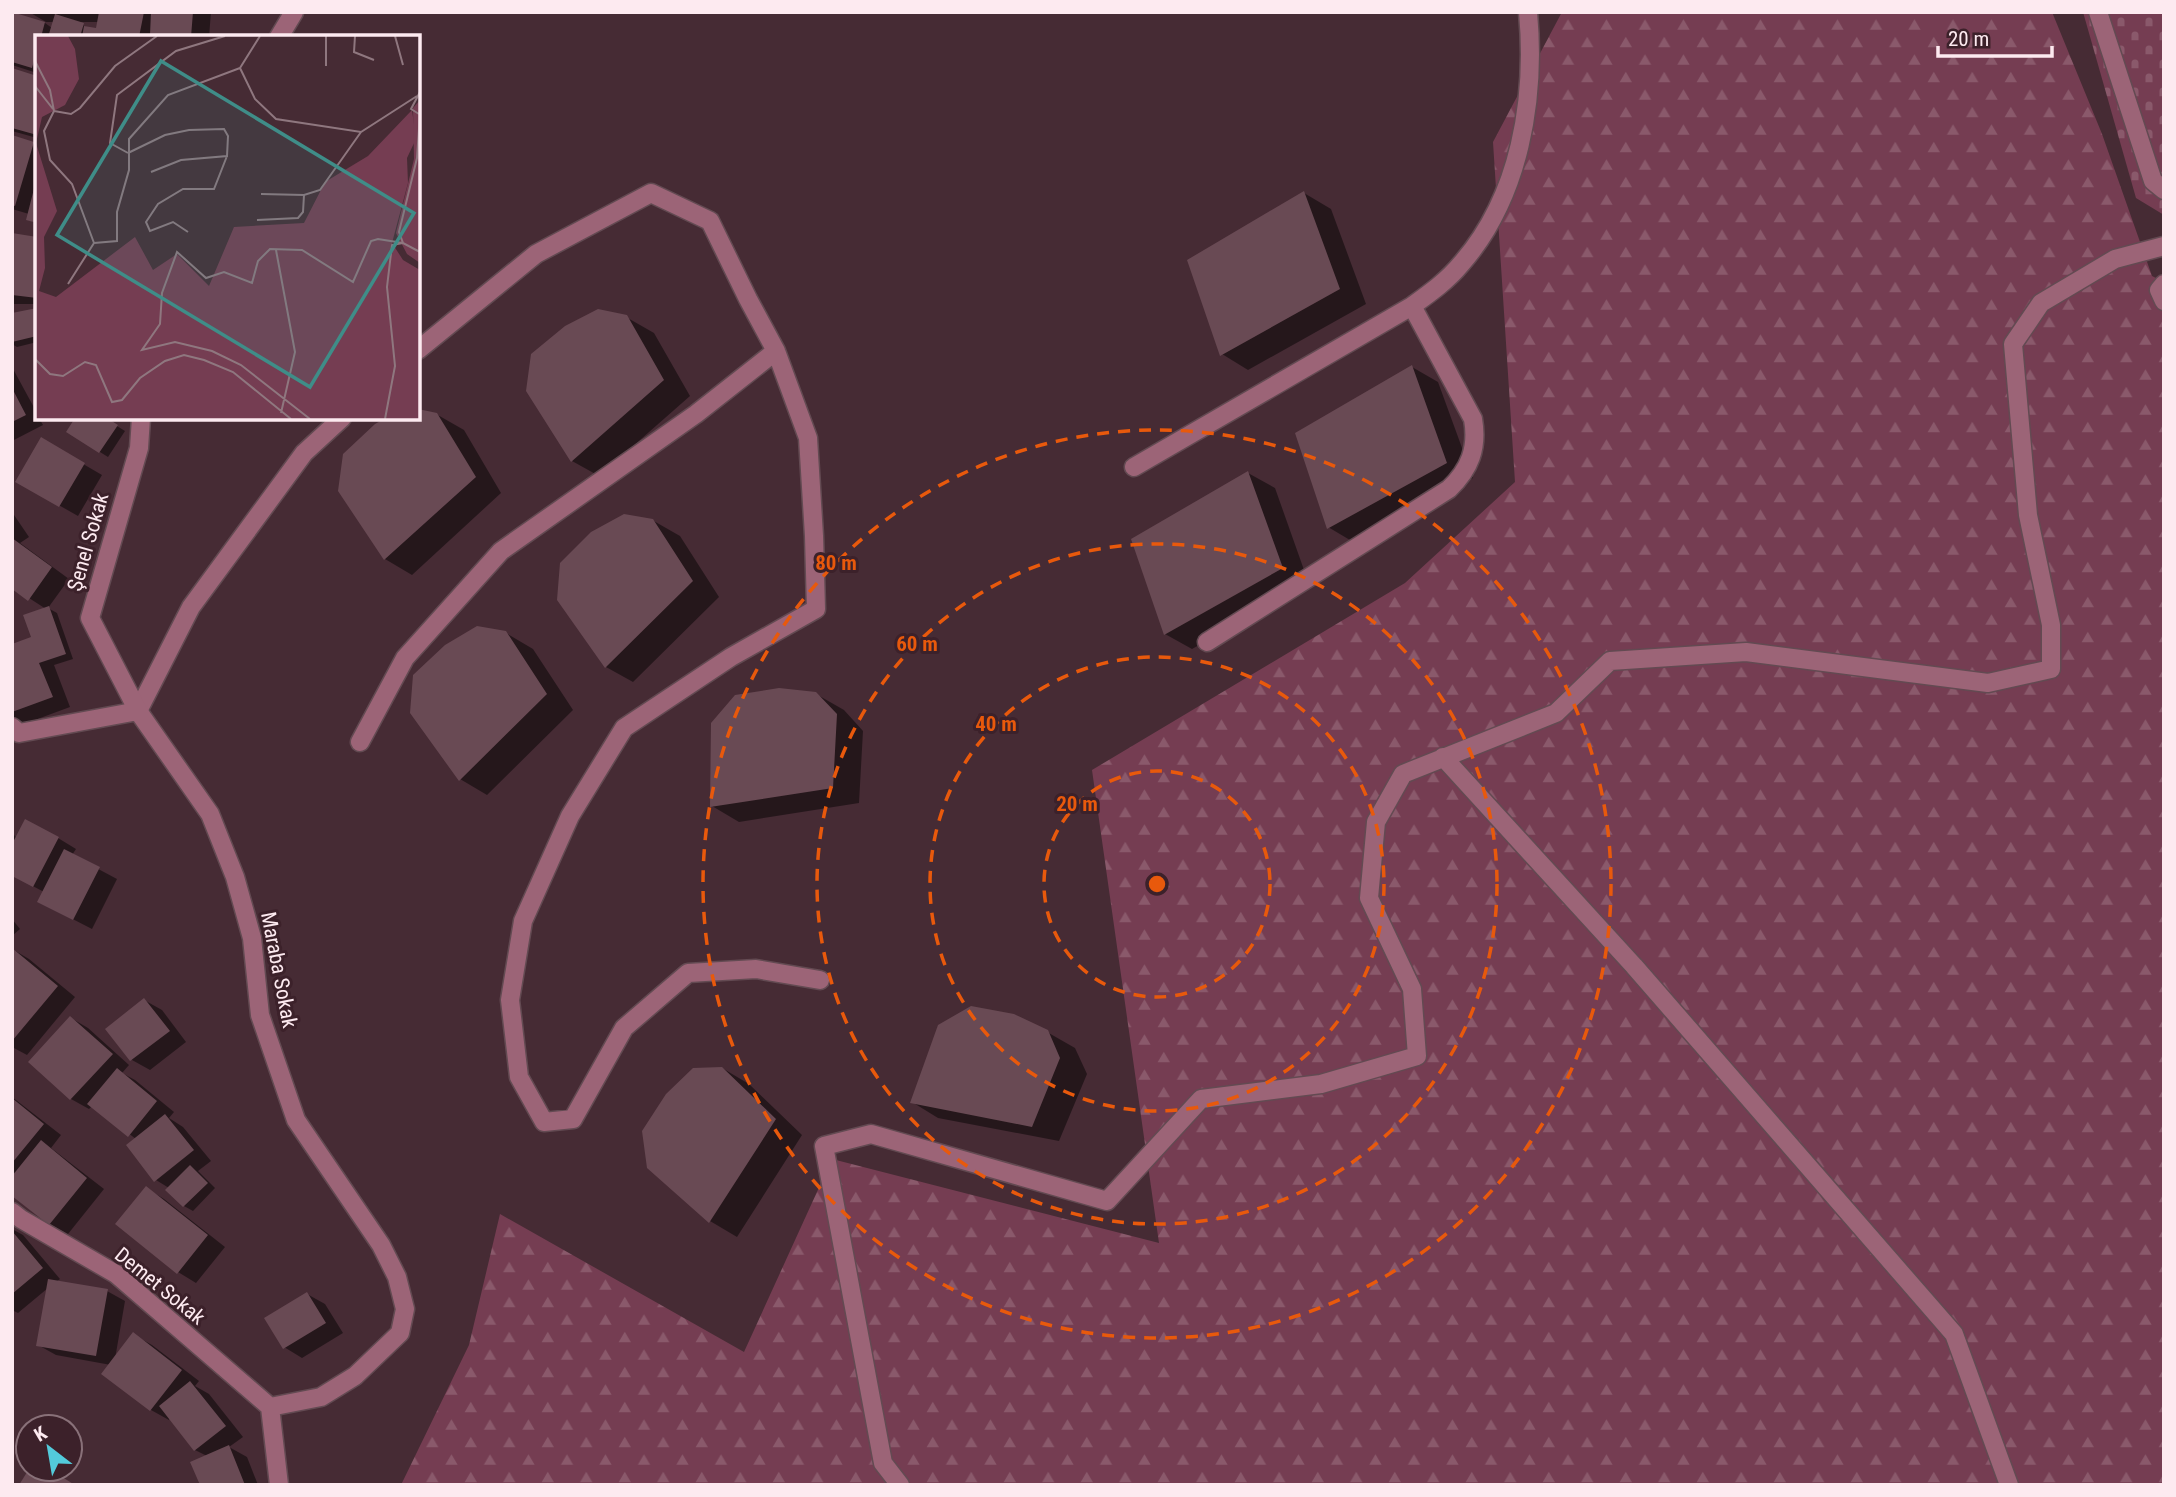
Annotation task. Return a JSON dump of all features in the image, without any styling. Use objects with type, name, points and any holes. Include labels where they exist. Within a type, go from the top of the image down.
[{"type":"street","points":[[280,35],[294,12]]},
{"type":"street","points":[[1134,467],[1412,306],[1438,287],[1461,265],[1496,214],[1508,186],[1525,116],[1529,74],[1528,12]]},
{"type":"street","points":[[2098,12],[2153,181],[2164,190]]},
{"type":"street","points":[[420,348],[536,254],[651,193],[710,221],[776,351],[808,438],[816,609],[731,657],[624,728],[570,816],[523,921],[510,1000],[519,1077],[544,1122],[573,1119],[624,1028],[688,973],[756,969],[820,980]]},
{"type":"street","points":[[900,1485],[883,1463],[824,1146],[871,1134],[1107,1201],[1201,1099],[1321,1084],[1417,1056],[1412,989],[1369,898],[1376,822],[1404,774],[1556,713],[1610,661],[1746,652],[1988,683],[2051,669],[2051,625],[2028,515],[2013,344],[2041,303],[2115,259],[2164,246]]},
{"type":"street","points":[[2164,285],[2159,290],[2164,301]]},
{"type":"street","points":[[1207,642],[1449,489],[1470,463],[1475,433],[1473,419],[1412,306]]},
{"type":"street","points":[[360,742],[405,658],[501,551],[696,414],[776,351]]},
{"type":"street","name":"Şenel Sokak","points":[[138,711],[90,618],[139,448],[142,420]]},
{"type":"street","points":[[12,727],[19,733],[138,711],[191,607],[304,453],[340,420]]},
{"type":"street","name":"Maraba Sokak","points":[[138,711],[210,814],[235,877],[252,938],[260,1015],[296,1120],[381,1245],[397,1277],[405,1310],[400,1333],[355,1376],[321,1397],[270,1407]]},
{"type":"street","points":[[1443,757],[1634,966],[1954,1334],[2009,1485]]},
{"type":"street","name":"Demet Sokak","points":[[12,1212],[116,1274],[270,1407]]},
{"type":"street","points":[[270,1407],[279,1485]]},
{"type":"green space","points":[[1562,12],[2052,12],[2102,134],[2152,276],[2164,282],[2164,1485],[401,1485],[469,1345],[500,1214],[744,1352],[832,1159],[1159,1243],[1092,770],[1405,583],[1515,482],[1493,142]]},
{"type":"green space","points":[[2083,12],[2164,12],[2164,215],[2136,198]]},
{"type":"building","points":[[12,12],[45,22],[42,35],[35,35],[32,68],[12,62]]},
{"type":"building","points":[[99,12],[144,12],[139,35],[82,35],[84,26],[96,28]]},
{"type":"building","points":[[151,12],[193,12],[191,35],[150,35]]},
{"type":"building","points":[[55,14],[84,23],[81,35],[49,35]]},
{"type":"building","points":[[12,68],[35,75],[35,134],[12,128]]},
{"type":"building","points":[[12,135],[34,142],[15,206],[12,205]]},
{"type":"building","points":[[35,185],[35,222],[26,220]]},
{"type":"building","points":[[1304,191],[1340,289],[1220,356],[1187,260]]},
{"type":"building","points":[[12,233],[35,237],[35,298],[12,295]]},
{"type":"building","points":[[35,308],[35,336],[12,342],[12,313]]},
{"type":"building","points":[[598,309],[627,315],[664,380],[571,462],[526,391],[531,354],[565,326]]},
{"type":"building","points":[[1412,365],[1447,463],[1327,529],[1295,433]]},
{"type":"building","points":[[12,388],[26,415],[12,422]]},
{"type":"building","points":[[420,409],[437,413],[476,477],[384,560],[338,491],[343,454],[382,420],[420,420]]},
{"type":"building","points":[[74,420],[110,420],[118,425],[99,453],[66,432]]},
{"type":"building","points":[[41,437],[85,463],[59,507],[15,482]]},
{"type":"building","points":[[1248,471],[1283,568],[1164,635],[1131,539]]},
{"type":"building","points":[[624,514],[653,519],[693,581],[605,668],[557,600],[560,563],[591,532]]},
{"type":"building","points":[[12,538],[52,567],[28,601],[12,589]]},
{"type":"building","points":[[49,606],[66,654],[39,663],[53,697],[12,712],[12,644],[31,637],[23,615]]},
{"type":"building","points":[[477,626],[506,631],[547,694],[459,781],[410,713],[413,675],[445,645]]},
{"type":"building","points":[[779,688],[816,692],[837,714],[833,788],[710,807],[711,723],[735,695]]},
{"type":"building","points":[[25,819],[59,837],[33,887],[12,876],[12,844]]},
{"type":"building","points":[[64,849],[100,867],[73,920],[37,902]]},
{"type":"building","points":[[12,948],[58,986],[12,1041]]},
{"type":"building","points":[[144,998],[170,1031],[130,1061],[105,1029]]},
{"type":"building","points":[[971,1006],[1014,1014],[1048,1030],[1060,1058],[1032,1127],[910,1103],[938,1025]]},
{"type":"building","points":[[70,1016],[113,1054],[70,1100],[28,1062]]},
{"type":"building","points":[[722,1067],[776,1119],[709,1223],[647,1168],[642,1131],[666,1094],[693,1068]]},
{"type":"building","points":[[117,1068],[157,1101],[128,1137],[87,1104]]},
{"type":"building","points":[[12,1098],[44,1124],[12,1163]]},
{"type":"building","points":[[165,1114],[194,1150],[154,1182],[126,1145]]},
{"type":"building","points":[[41,1140],[87,1178],[49,1225],[12,1196],[12,1176]]},
{"type":"building","points":[[190,1165],[208,1183],[183,1207],[165,1190]]},
{"type":"building","points":[[146,1186],[208,1235],[177,1274],[115,1224]]},
{"type":"building","points":[[12,1231],[43,1268],[12,1294]]},
{"type":"building","points":[[48,1279],[108,1289],[96,1356],[36,1346]]},
{"type":"building","points":[[307,1292],[326,1323],[283,1349],[264,1318]]},
{"type":"building","points":[[133,1332],[182,1370],[150,1411],[101,1374]]},
{"type":"building","points":[[190,1381],[226,1426],[194,1451],[159,1406]]},
{"type":"building","points":[[229,1445],[245,1485],[200,1485],[190,1462]]},
{"type":"building","points":[[72,1483],[75,1485],[19,1485]]}]
